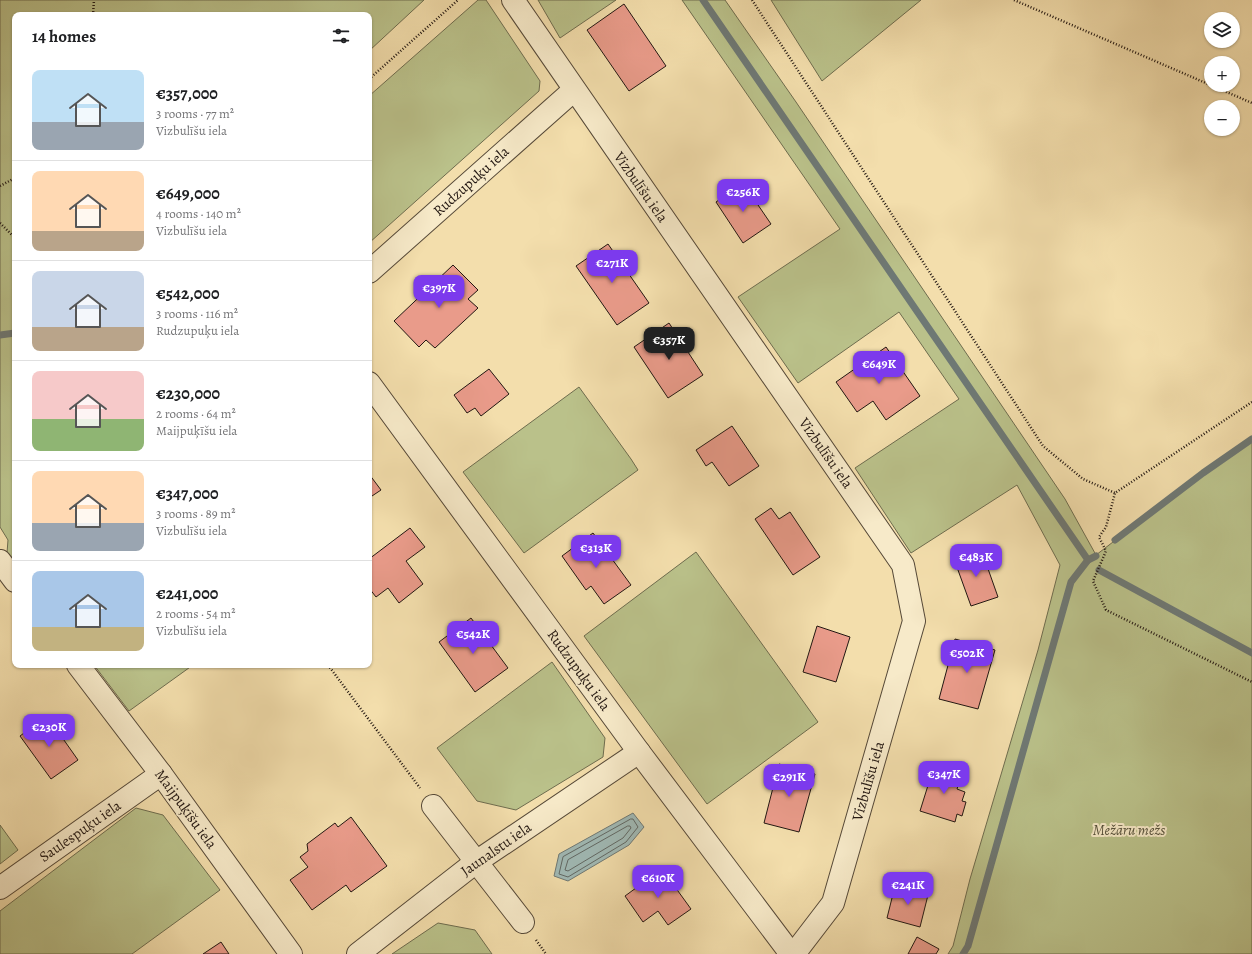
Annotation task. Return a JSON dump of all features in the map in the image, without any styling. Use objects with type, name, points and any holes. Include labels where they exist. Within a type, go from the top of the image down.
[{"type":"street","name":"Vizbulīšu iela","points":[[513,0],[903,565],[914,620],[833,903],[794,954]]},
{"type":"street","name":"Rudzupuķu iela","points":[[372,269],[574,90]]},
{"type":"street","name":"Rudzupuķu iela","points":[[372,388],[639,752],[791,954]]},
{"type":"street","points":[[0,561],[12,577]]},
{"type":"street","name":"Maijpuķīšu iela","points":[[80,668],[161,774],[291,954]]},
{"type":"street","name":"Jaunalstu iela","points":[[358,954],[476,862],[639,752]]},
{"type":"street","name":"Saulespuķu iela","points":[[0,888],[161,774]]},
{"type":"street","points":[[433,806],[523,922]]},
{"type":"path","points":[[93,12],[94,0]]},
{"type":"path","points":[[372,76],[458,0]]},
{"type":"path","points":[[752,0],[1044,446],[1083,479],[1115,493]]},
{"type":"path","points":[[1014,0],[1252,103]]},
{"type":"path","points":[[0,186],[12,180]]},
{"type":"path","points":[[0,223],[12,235]]},
{"type":"path","points":[[1252,402],[1115,493],[1106,527],[1099,537],[1106,551],[1094,582],[1106,610],[1252,682]]},
{"type":"path","points":[[330,668],[433,806]]},
{"type":"green space","points":[[0,0],[424,0],[372,48],[372,12],[12,12],[12,559],[7,553],[8,540],[0,527]]},
{"type":"green space","points":[[478,0],[486,0],[540,81],[539,91],[372,240],[372,93]]},
{"type":"green space","points":[[538,0],[616,0],[560,38]]},
{"type":"green space","name":"Mežāru mežs","points":[[682,0],[725,0],[796,102],[1065,499],[1096,555],[1203,473],[1252,439],[1252,954],[948,954],[953,946],[970,879],[1038,650],[1060,565],[1017,485],[911,553],[855,468],[959,399],[899,312],[798,383],[738,297],[840,229]]},
{"type":"green space","points":[[771,0],[921,0],[822,81]]},
{"type":"green space","points":[[579,387],[638,470],[524,553],[463,472]]},
{"type":"green space","points":[[696,552],[818,722],[707,804],[584,636]]},
{"type":"green space","points":[[552,662],[605,738],[603,757],[516,810],[477,801],[437,748]]},
{"type":"green space","points":[[96,668],[189,668],[129,711]]},
{"type":"green space","points":[[136,808],[163,815],[220,890],[132,954],[0,954],[0,911]]},
{"type":"green space","points":[[0,825],[18,850],[0,864]]},
{"type":"green space","points":[[438,923],[475,930],[492,954],[392,954]]},
{"type":"water","points":[[633,813],[644,827],[629,845],[568,881],[554,876],[559,854]]},
{"type":"building","points":[[624,4],[666,66],[629,91],[587,30]]},
{"type":"building","points":[[743,183],[771,224],[743,243],[716,202]]},
{"type":"building","points":[[608,244],[649,303],[617,325],[576,266]]},
{"type":"building","points":[[453,265],[478,290],[468,299],[478,308],[435,348],[426,340],[419,347],[394,321]]},
{"type":"building","points":[[669,323],[703,375],[668,398],[634,347]]},
{"type":"building","points":[[886,347],[920,396],[886,420],[873,401],[857,412],[836,382]]},
{"type":"building","points":[[489,369],[509,394],[481,416],[475,408],[467,413],[454,395]]},
{"type":"building","points":[[732,426],[759,466],[729,486],[712,462],[706,466],[696,450]]},
{"type":"building","points":[[372,478],[381,490],[372,496]]},
{"type":"building","points":[[771,508],[779,519],[790,512],[820,557],[793,575],[755,519]]},
{"type":"building","points":[[410,528],[425,547],[406,561],[423,584],[399,603],[388,588],[376,597],[372,592],[372,557]]},
{"type":"building","points":[[593,533],[631,585],[604,604],[591,586],[586,590],[562,556]]},
{"type":"building","points":[[981,549],[998,597],[971,606],[954,559]]},
{"type":"building","points":[[471,618],[508,668],[475,692],[439,642]]},
{"type":"building","points":[[817,626],[850,637],[836,682],[803,672]]},
{"type":"building","points":[[955,639],[995,650],[978,709],[939,699]]},
{"type":"building","points":[[47,716],[78,760],[51,779],[20,736]]},
{"type":"building","points":[[779,764],[815,774],[799,832],[764,823]]},
{"type":"building","points":[[937,765],[962,773],[957,789],[965,792],[962,801],[966,802],[962,816],[957,814],[955,822],[920,811],[930,779],[933,780]]},
{"type":"building","points":[[351,817],[387,866],[351,892],[346,885],[312,910],[290,880],[308,867],[300,857],[308,851],[307,844],[335,823],[338,827]]},
{"type":"building","points":[[662,869],[691,909],[668,925],[658,911],[643,922],[625,896]]},
{"type":"building","points":[[895,886],[928,895],[920,927],[887,918]]},
{"type":"building","points":[[917,937],[939,949],[936,954],[908,954]]},
{"type":"building","points":[[221,942],[229,954],[203,954]]},
{"type":"waterway","points":[[703,0],[1088,560]]},
{"type":"waterway","points":[[0,335],[12,333]]},
{"type":"waterway","points":[[1115,540],[1203,473],[1252,439]]},
{"type":"waterway","points":[[963,954],[968,946],[1071,582],[1088,560],[1096,556]]},
{"type":"waterway","points":[[1099,570],[1252,653]]}]
